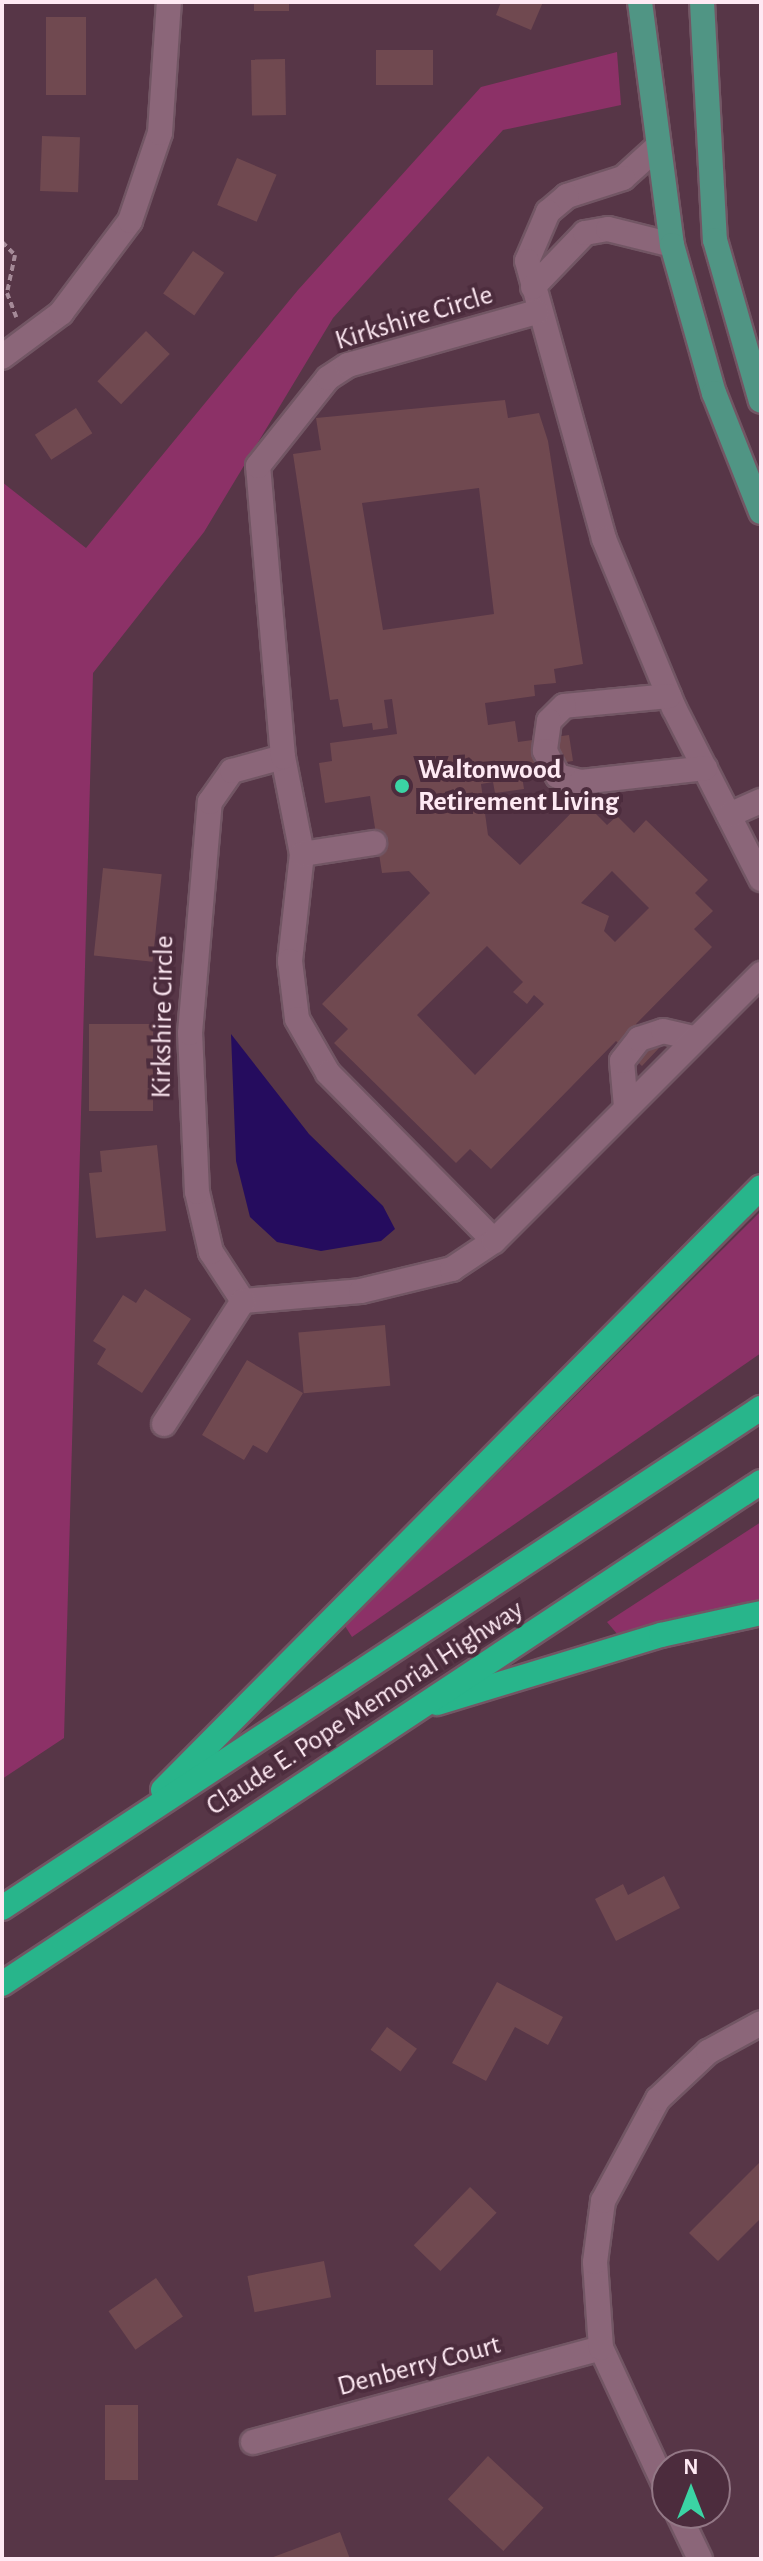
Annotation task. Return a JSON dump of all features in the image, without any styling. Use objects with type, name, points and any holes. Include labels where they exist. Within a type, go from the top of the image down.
[{"type":"highway","points":[[138,1818],[761,1187]]},
{"type":"highway","name":"Claude E. Pope Memorial Highway","points":[[2,1908],[761,1408]]},
{"type":"highway","name":"Claude E. Pope Memorial Highway","points":[[2,1984],[761,1482]]},
{"type":"highway","points":[[419,1708],[661,1635],[761,1613]]},
{"type":"main road","points":[[640,2],[655,149],[672,245],[714,393],[761,512]]},
{"type":"main road","points":[[702,2],[715,240],[761,401]]},
{"type":"street","points":[[2,357],[61,313],[130,221],[160,133],[169,2]]},
{"type":"street","name":"Kirkshire Circle","points":[[655,149],[623,178],[567,196],[548,212],[527,261],[537,312],[604,539],[669,696],[729,815],[753,846],[761,879]]},
{"type":"street","name":"Kirkshire Circle","points":[[533,287],[585,233],[608,229],[672,245]]},
{"type":"street","name":"Kirkshire Circle","points":[[243,1301],[211,1252],[197,1192],[193,946],[217,787],[247,764],[283,757],[258,466],[328,378],[348,365],[537,312]]},
{"type":"street","points":[[669,696],[564,706],[549,721],[545,751],[558,776],[581,782],[705,768]]},
{"type":"street","points":[[283,757],[302,854],[291,991],[310,1048],[494,1241]]},
{"type":"street","points":[[729,815],[761,801]]},
{"type":"street","points":[[302,854],[374,843]]},
{"type":"street","points":[[164,1424],[243,1301],[427,1278],[494,1241],[761,974]]},
{"type":"street","points":[[626,1107],[622,1061],[639,1039],[663,1031],[694,1038]]},
{"type":"street","points":[[651,2456],[601,2348],[595,2262],[603,2201],[619,2161],[680,2075],[761,2023]]},
{"type":"street","name":"Denberry Court","points":[[253,2442],[601,2348]]},
{"type":"street","points":[[686,2529],[700,2559]]},
{"type":"path","points":[[2,242],[15,255],[7,293],[17,318],[8,325]]},
{"type":"shaded area","points":[[617,52],[621,105],[503,130],[333,318],[204,532],[93,673],[64,1738],[2,1779],[2,482],[86,548],[298,290],[481,87]]},
{"type":"shaded area","points":[[231,1034],[309,1134],[383,1206],[395,1229],[381,1241],[321,1251],[277,1242],[250,1217],[236,1161]]},
{"type":"shaded area","points":[[761,1211],[761,1353],[352,1637],[345,1626]]},
{"type":"shaded area","points":[[761,1522],[761,1599],[618,1635],[607,1622]]},
{"type":"building","points":[[254,2],[289,2],[289,11],[254,11]]},
{"type":"building","points":[[501,2],[543,2],[531,30],[496,15]]},
{"type":"building","points":[[46,17],[86,17],[86,95],[46,95]]},
{"type":"building","points":[[376,50],[433,50],[433,85],[376,85]]},
{"type":"building","points":[[285,59],[286,115],[252,116],[251,60]]},
{"type":"building","points":[[42,136],[80,137],[78,192],[40,191]]},
{"type":"building","points":[[237,158],[277,175],[257,222],[217,205]]},
{"type":"building","points":[[193,251],[224,273],[194,315],[163,294]]},
{"type":"building","points":[[146,331],[170,354],[121,404],[97,381]]},
{"type":"building","name":"Waltonwood Retirement Living","points":[[505,400],[508,418],[539,413],[548,441],[583,664],[554,669],[556,683],[534,685],[535,696],[485,703],[488,725],[515,721],[518,742],[569,735],[573,761],[521,769],[524,789],[495,793],[493,782],[481,784],[488,835],[520,865],[583,801],[607,825],[617,816],[634,833],[646,820],[708,880],[695,893],[713,911],[694,929],[712,947],[636,1024],[660,1047],[642,1066],[616,1041],[491,1169],[470,1149],[456,1163],[334,1043],[348,1029],[322,1004],[430,893],[409,871],[382,873],[370,796],[325,803],[319,763],[332,761],[330,743],[397,734],[392,699],[384,700],[388,728],[373,730],[372,723],[343,727],[338,699],[330,700],[293,454],[321,450],[316,418]],"holes":[[[479,488],[494,614],[383,630],[362,503]],[[612,871],[649,908],[615,942],[604,931],[609,916],[581,903]],[[487,946],[523,982],[513,992],[527,1004],[534,995],[544,1004],[475,1075],[417,1015]]]},
{"type":"building","points":[[76,408],[92,433],[51,460],[35,435]]},
{"type":"building","points":[[103,868],[162,874],[152,962],[94,956]]},
{"type":"building","points":[[89,1024],[153,1024],[153,1111],[89,1111]]},
{"type":"building","points":[[157,1145],[166,1231],[96,1238],[89,1173],[102,1172],[100,1151]]},
{"type":"building","points":[[145,1289],[191,1319],[142,1393],[97,1364],[106,1349],[93,1341],[123,1295],[136,1303]]},
{"type":"building","points":[[385,1325],[390,1386],[304,1393],[298,1333]]},
{"type":"building","points":[[247,1360],[303,1393],[267,1453],[253,1445],[244,1460],[202,1435]]},
{"type":"building","points":[[664,1876],[680,1908],[616,1941],[595,1899],[623,1884],[628,1895]]},
{"type":"building","points":[[497,1982],[563,2017],[548,2045],[515,2027],[486,2081],[452,2063]]},
{"type":"building","points":[[387,2027],[417,2049],[400,2071],[371,2050]]},
{"type":"building","points":[[761,2161],[761,2218],[718,2261],[689,2233]]},
{"type":"building","points":[[470,2187],[497,2213],[440,2271],[414,2245]]},
{"type":"building","points":[[324,2261],[331,2297],[254,2312],[247,2276]]},
{"type":"building","points":[[156,2278],[183,2317],[135,2350],[108,2311]]},
{"type":"building","points":[[105,2405],[138,2405],[138,2480],[105,2480]]},
{"type":"building","points":[[488,2456],[544,2508],[503,2551],[448,2499]]},
{"type":"building","points":[[340,2532],[350,2559],[268,2559]]},
{"type":"place","name":"Waltonwood Retirement Living","points":[[402,786]]}]
